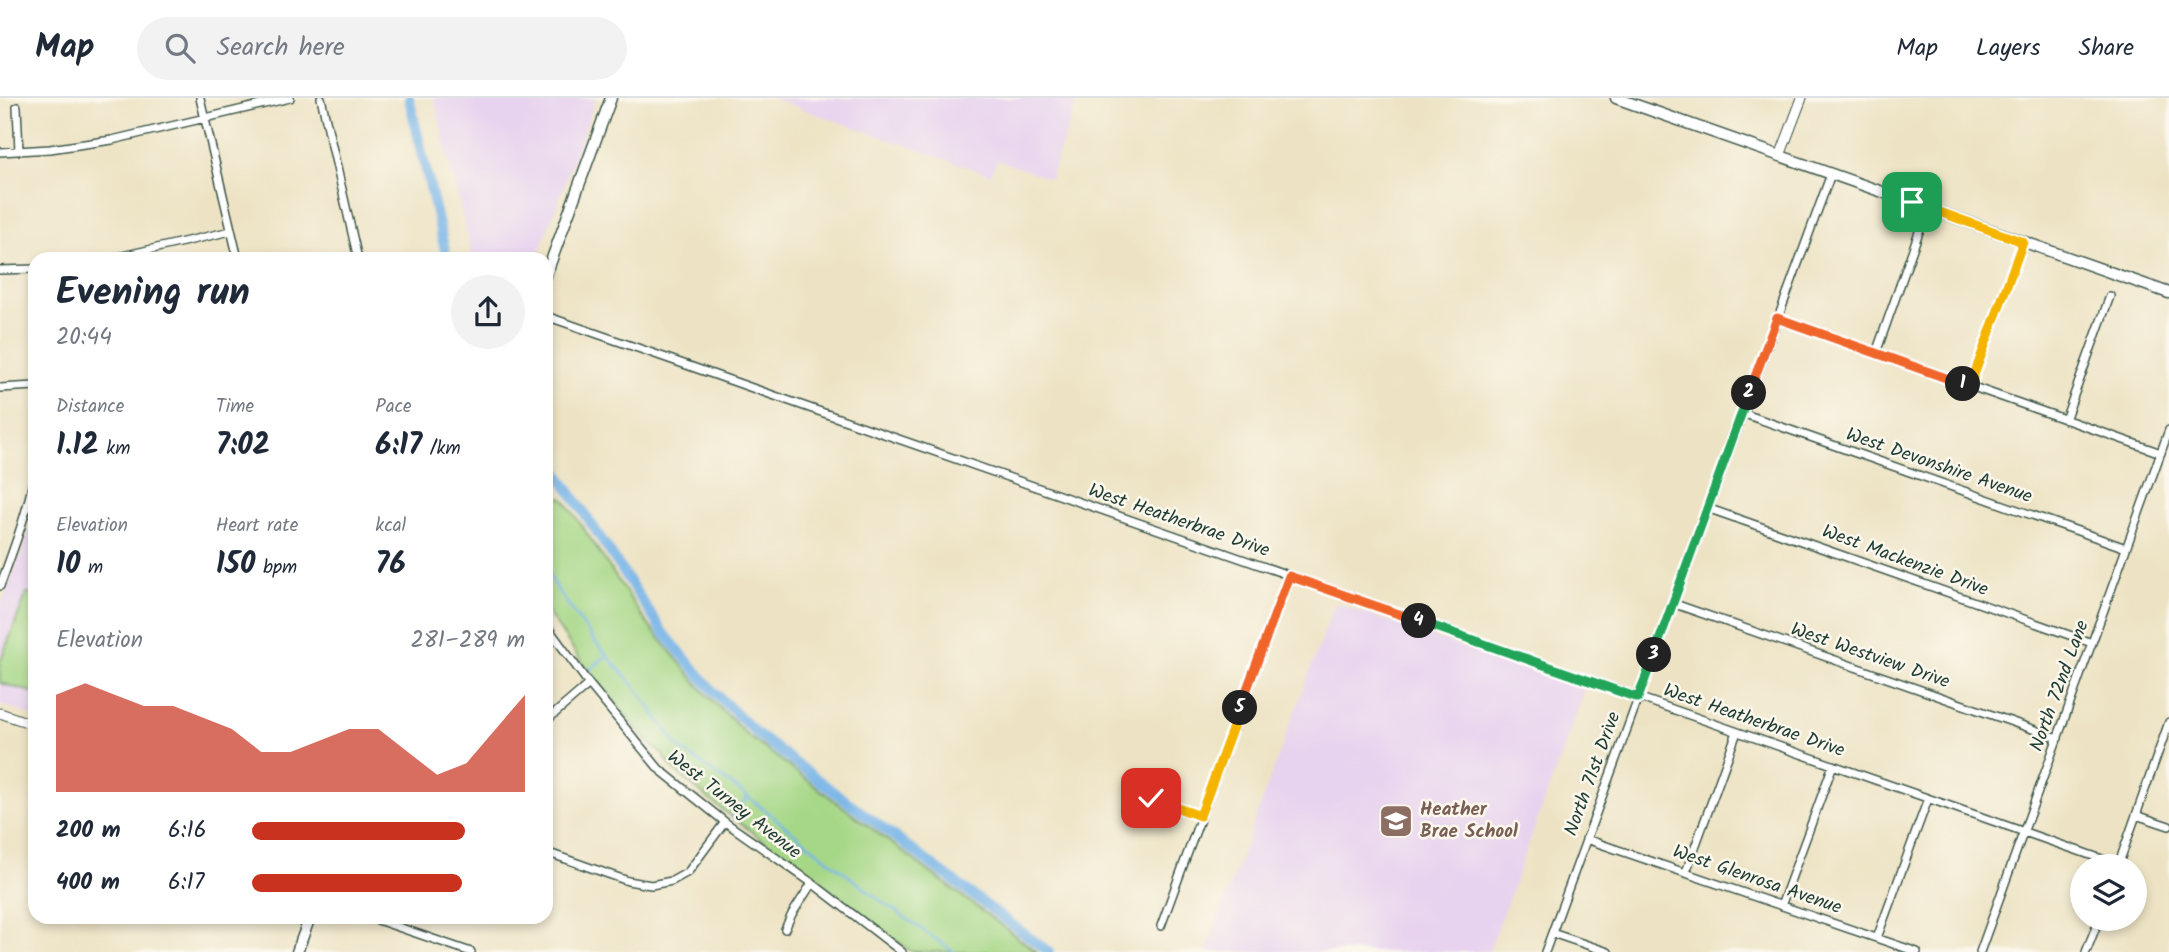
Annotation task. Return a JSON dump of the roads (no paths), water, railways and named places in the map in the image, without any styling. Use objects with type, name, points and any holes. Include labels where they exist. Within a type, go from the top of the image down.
[{"type":"main road","points":[[553,256],[611,98]]},
{"type":"main road","points":[[1616,98],[2169,293]]},
{"type":"main road","points":[[297,952],[307,924]]},
{"type":"street","points":[[200,98],[236,252]]},
{"type":"street","points":[[0,152],[50,149],[112,140],[290,98]]},
{"type":"street","points":[[321,98],[356,252]]},
{"type":"street","points":[[1780,156],[1802,98]]},
{"type":"street","points":[[17,107],[19,151]]},
{"type":"street","name":"North 71st Drive","points":[[1545,952],[1831,174]]},
{"type":"street","points":[[1876,353],[1920,229]]},
{"type":"street","points":[[140,252],[232,231]]},
{"type":"street","points":[[1970,386],[2023,242]]},
{"type":"street","points":[[0,270],[28,269]]},
{"type":"street","points":[[2065,420],[2110,296]]},
{"type":"street","name":"West Heatherbrae Drive","points":[[553,318],[2085,854]]},
{"type":"street","points":[[1777,318],[2161,453]]},
{"type":"street","points":[[0,388],[28,386]]},
{"type":"street","name":"West Devonshire Avenue","points":[[1742,413],[2126,548]]},
{"type":"street","name":"North 72nd Lane","points":[[1980,952],[2169,430]]},
{"type":"street","points":[[0,584],[28,503]]},
{"type":"street","name":"West Mackenzie Drive","points":[[1707,508],[2092,643]]},
{"type":"street","points":[[1161,926],[1289,576]]},
{"type":"street","name":"West Westview Drive","points":[[1672,603],[2057,738]]},
{"type":"street","name":"West Turney Avenue","points":[[553,635],[589,684],[659,769],[725,822],[812,883],[902,952]]},
{"type":"street","points":[[553,715],[589,684]]},
{"type":"street","points":[[0,713],[28,723]]},
{"type":"street","points":[[2122,854],[2169,722]]},
{"type":"street","points":[[1686,872],[1737,732]]},
{"type":"street","points":[[1781,906],[1833,765]]},
{"type":"street","points":[[1151,798],[1200,816]]},
{"type":"street","points":[[1877,938],[1928,799]]},
{"type":"street","points":[[2136,815],[2169,826]]},
{"type":"street","points":[[553,854],[628,881],[650,885],[672,881],[688,872],[725,822]]},
{"type":"street","name":"West Glenrosa Avenue","points":[[1586,839],[1917,952]]},
{"type":"street","points":[[785,929],[812,883]]},
{"type":"street","points":[[389,924],[471,952]]},
{"type":"street","points":[[2086,952],[2094,931]]},
{"type":"street","points":[[1552,933],[1608,952]]},
{"type":"waterway","points":[[409,98],[445,252]]},
{"type":"waterway","points":[[553,466],[662,631],[713,691],[758,735],[1049,952]]},
{"type":"waterway","points":[[553,582],[595,642],[638,690],[679,748],[743,793],[877,898],[954,952]]},
{"type":"waterway","points":[[586,673],[605,657]]},
{"type":"waterway","points":[[731,818],[748,797]]},
{"type":"place","name":"Heather Brae School","points":[[1396,821]]}]
